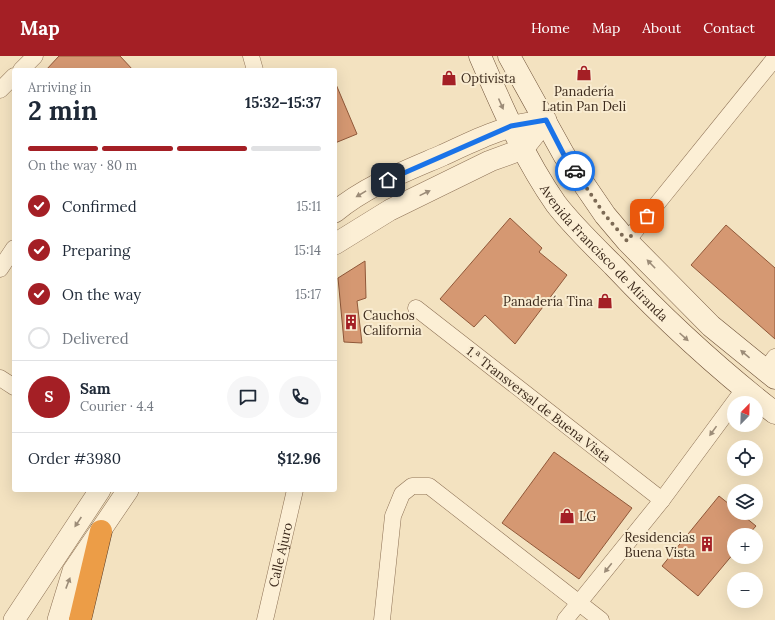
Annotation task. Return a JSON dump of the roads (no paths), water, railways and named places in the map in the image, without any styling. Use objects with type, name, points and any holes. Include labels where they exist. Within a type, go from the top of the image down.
[{"type":"highway","points":[[80,620],[101,531]]},
{"type":"main road","name":"Avenida Francisco de Miranda","points":[[480,56],[511,126],[523,149],[557,204],[583,235],[659,314],[744,389],[775,413]]},
{"type":"main road","name":"Avenida Francisco de Miranda","points":[[509,56],[546,120],[564,155],[605,215],[627,241],[711,326],[772,369]]},
{"type":"street","points":[[23,68],[35,56]]},
{"type":"street","points":[[251,56],[254,68]]},
{"type":"street","points":[[627,241],[775,58]]},
{"type":"street","points":[[0,90],[12,78]]},
{"type":"street","points":[[337,211],[362,193],[388,180],[511,126],[546,120]]},
{"type":"street","points":[[337,243],[390,210],[490,161],[523,149],[546,120]]},
{"type":"street","points":[[0,269],[12,251]]},
{"type":"street","name":"1.ª Transversal de Buena Vista","points":[[416,308],[662,500]]},
{"type":"street","points":[[0,378],[12,386]]},
{"type":"street","points":[[565,620],[662,500],[744,389]]},
{"type":"street","points":[[382,620],[392,516],[402,494],[412,486],[429,486],[601,620]]},
{"type":"street","points":[[14,620],[99,492]]},
{"type":"street","points":[[58,620],[66,590],[73,572],[88,547],[101,531],[127,492]]},
{"type":"street","name":"Calle Ajuro","points":[[265,620],[295,492]]},
{"type":"place","name":"Panadería Latin Pan Deli","points":[[584,73]]},
{"type":"place","name":"Optivista","points":[[449,78]]},
{"type":"place","name":"Panadería Tina","points":[[605,301]]},
{"type":"place","name":"Cauchos California","points":[[351,322]]},
{"type":"place","name":"LG","points":[[567,516]]},
{"type":"place","name":"Residencias Buena Vista","points":[[707,544]]}]
